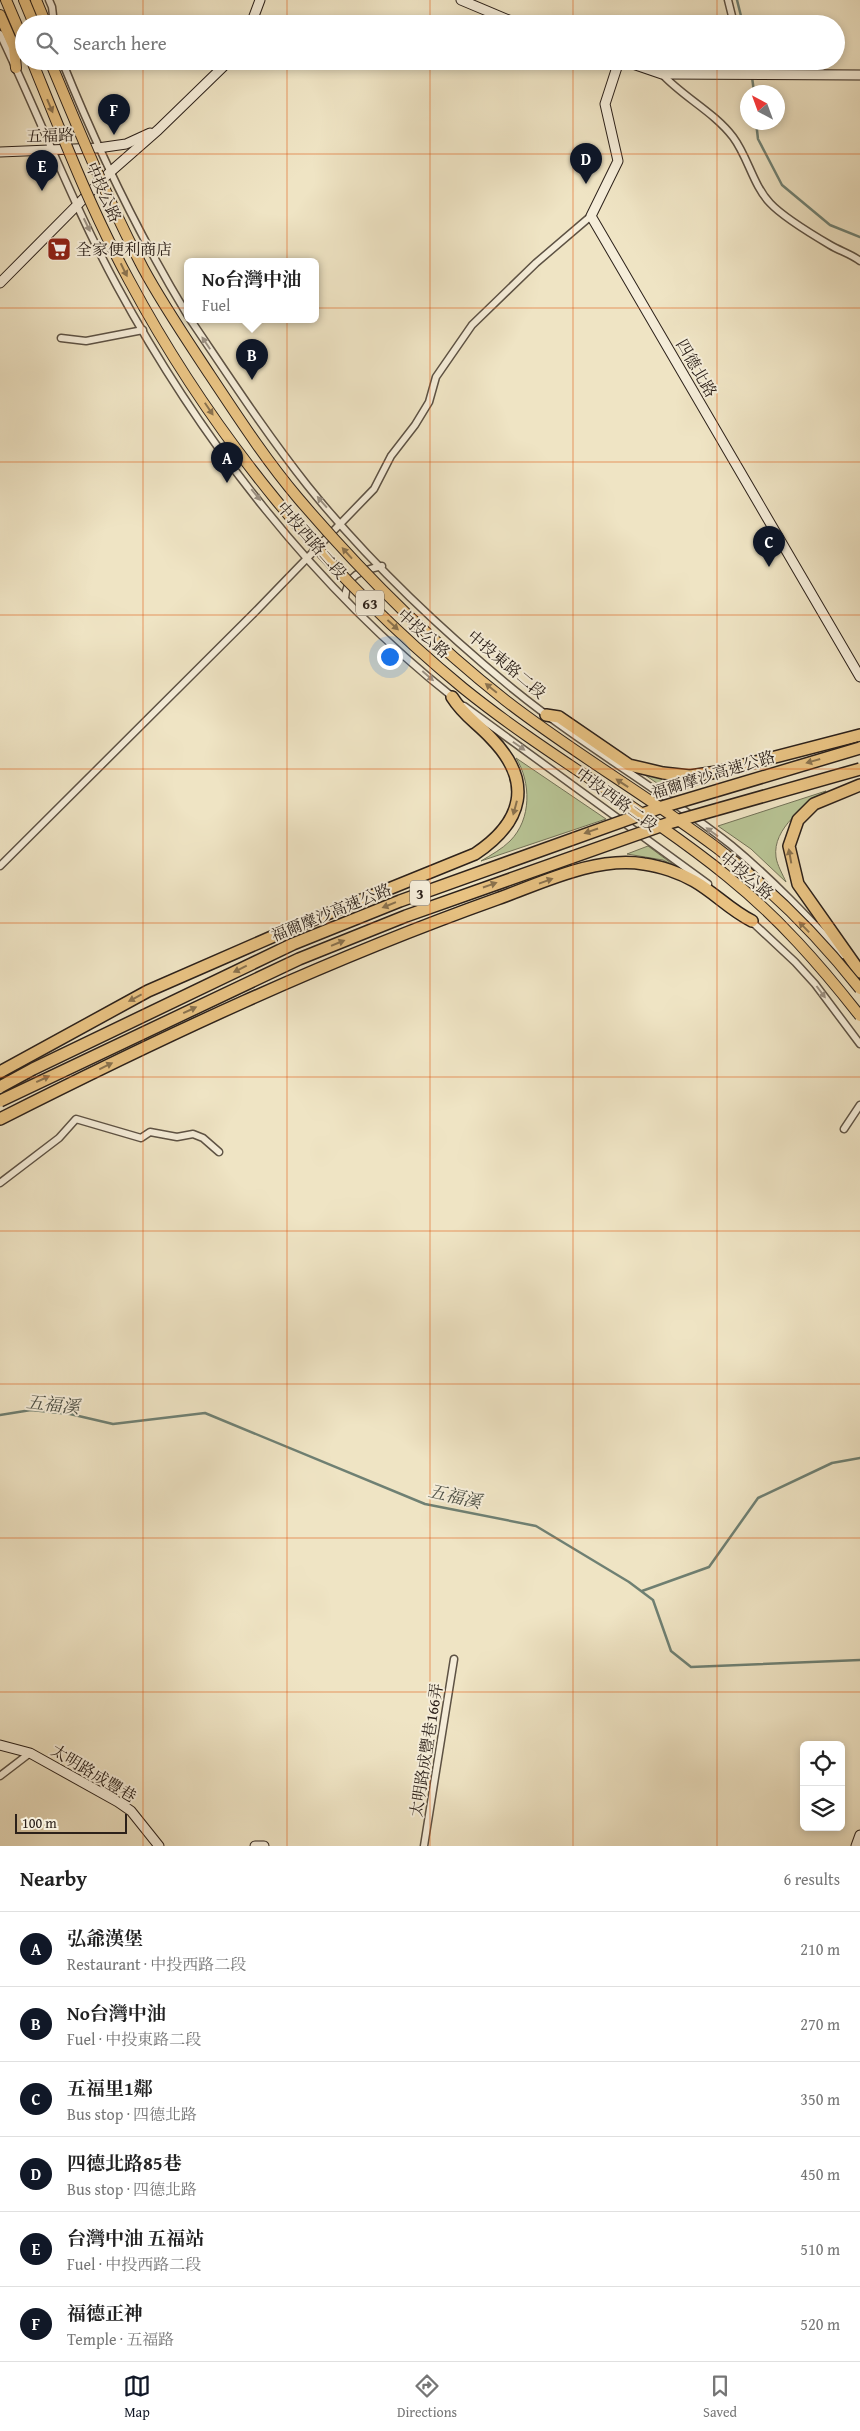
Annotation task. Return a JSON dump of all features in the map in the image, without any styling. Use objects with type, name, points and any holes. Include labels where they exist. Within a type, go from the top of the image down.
[{"type":"highway","points":[[0,1072],[148,991],[290,929],[438,870],[475,854],[493,842],[509,825],[517,800],[516,776],[509,761],[492,738],[463,714],[452,697]]},
{"type":"highway","points":[[546,715],[559,717],[629,764],[663,773],[690,776],[717,772],[860,735]]},
{"type":"highway","name":"福爾摩沙高速公路","points":[[0,1087],[33,1069],[293,944],[400,901],[662,807],[860,748]]},
{"type":"highway","name":"福爾摩沙高速公路","points":[[0,1101],[298,959],[406,916],[669,823],[860,769]]},
{"type":"highway","points":[[860,785],[814,804],[798,820],[790,842],[790,859],[794,874],[802,890],[841,942],[860,973]]},
{"type":"highway","points":[[0,1119],[284,983],[382,942],[566,874],[616,862],[644,864],[695,882],[732,911],[752,921]]},
{"type":"main road","points":[[6,0],[15,30]]},
{"type":"main road","points":[[24,0],[30,15]]},
{"type":"main road","points":[[36,0],[42,15]]},
{"type":"main road","points":[[0,14],[15,38]]},
{"type":"main road","name":"中投公路","points":[[36,70],[91,202],[133,287],[162,338],[235,449],[285,511],[383,616],[463,688],[546,750],[704,858],[753,898],[806,950],[860,1016]]},
{"type":"main road","name":"中投公路","points":[[54,70],[104,190],[144,270],[179,328],[244,426],[297,496],[368,576],[443,649],[560,741],[714,846],[743,868],[800,922],[860,989]]},
{"type":"street","points":[[49,0],[53,15]]},
{"type":"street","points":[[254,15],[260,0]]},
{"type":"street","points":[[461,0],[497,15]]},
{"type":"street","points":[[728,0],[732,15]]},
{"type":"street","name":"中投西路二段","points":[[0,34],[15,66]]},
{"type":"street","name":"中投西路二段","points":[[17,70],[77,204],[117,286],[143,330],[225,456],[308,558],[358,614],[452,697],[692,871],[752,921],[796,962],[860,1044]]},
{"type":"street","name":"中投東路二段","points":[[66,70],[109,173],[156,263],[184,309]]},
{"type":"street","name":"五福路","points":[[0,282],[109,173],[158,130],[220,70]]},
{"type":"street","points":[[0,866],[308,558],[374,489],[391,456],[416,425],[429,402],[436,378],[472,325],[536,263],[591,216],[618,161],[605,104],[616,70]]},
{"type":"street","points":[[650,70],[662,74],[860,75]]},
{"type":"street","points":[[743,70],[744,74]]},
{"type":"street","points":[[662,74],[677,90],[722,125],[734,139],[754,178],[771,204],[832,246],[860,261]]},
{"type":"street","name":"五福路","points":[[0,152],[98,148],[126,144],[158,130]]},
{"type":"street","name":"四德北路","points":[[591,216],[860,678]]},
{"type":"street","name":"中投東路二段","points":[[193,323],[266,430],[307,485],[341,524],[424,610],[486,666],[546,715],[736,850],[800,907],[860,973]]},
{"type":"street","points":[[61,338],[86,341],[143,330]]},
{"type":"street","points":[[345,598],[347,583],[354,575],[382,566]]},
{"type":"street","points":[[844,1129],[860,1105]]},
{"type":"street","points":[[0,1183],[59,1138],[76,1119],[141,1138],[150,1132],[177,1138],[193,1134],[203,1138],[219,1152]]},
{"type":"street","name":"太明路成豐巷166弄","points":[[424,1846],[454,1659]]},
{"type":"street","name":"太明路成豐巷","points":[[0,1745],[30,1753],[131,1811],[159,1846]]},
{"type":"street","points":[[0,1776],[30,1753]]},
{"type":"street","points":[[856,1846],[860,1836]]},
{"type":"street","points":[[255,1846],[264,1846]]},
{"type":"green space","points":[[516,758],[606,819],[481,861],[510,841],[517,832],[526,811],[527,800],[524,778]]},
{"type":"green space","points":[[645,775],[681,780],[714,779],[673,794]]},
{"type":"green space","points":[[826,791],[800,810],[779,836],[776,846],[776,857],[786,882],[751,849],[718,826]]},
{"type":"green space","points":[[648,846],[675,866],[663,860],[627,854]]},
{"type":"waterway","points":[[737,0],[741,15]]},
{"type":"waterway","points":[[752,77],[753,85]]},
{"type":"waterway","points":[[757,130],[758,139],[782,185],[830,225],[860,237]]},
{"type":"waterway","name":"五福溪","points":[[0,1415],[31,1410],[70,1414],[113,1424],[205,1413],[425,1504],[536,1526],[629,1582],[653,1600],[671,1651],[691,1667],[860,1660]]},
{"type":"waterway","points":[[642,1591],[709,1567],[758,1498],[832,1463],[860,1458]]},
{"type":"place","name":"福德正神","points":[[114,135]]},
{"type":"place","name":"四德北路85巷","points":[[586,184]]},
{"type":"place","name":"台灣中油 五福站","points":[[42,191]]},
{"type":"place","name":"全家便利商店","points":[[59,249]]},
{"type":"place","name":"No台灣中油","points":[[252,380]]},
{"type":"place","name":"弘爺漢堡","points":[[227,483]]},
{"type":"place","name":"五福里1鄰","points":[[769,567]]}]
